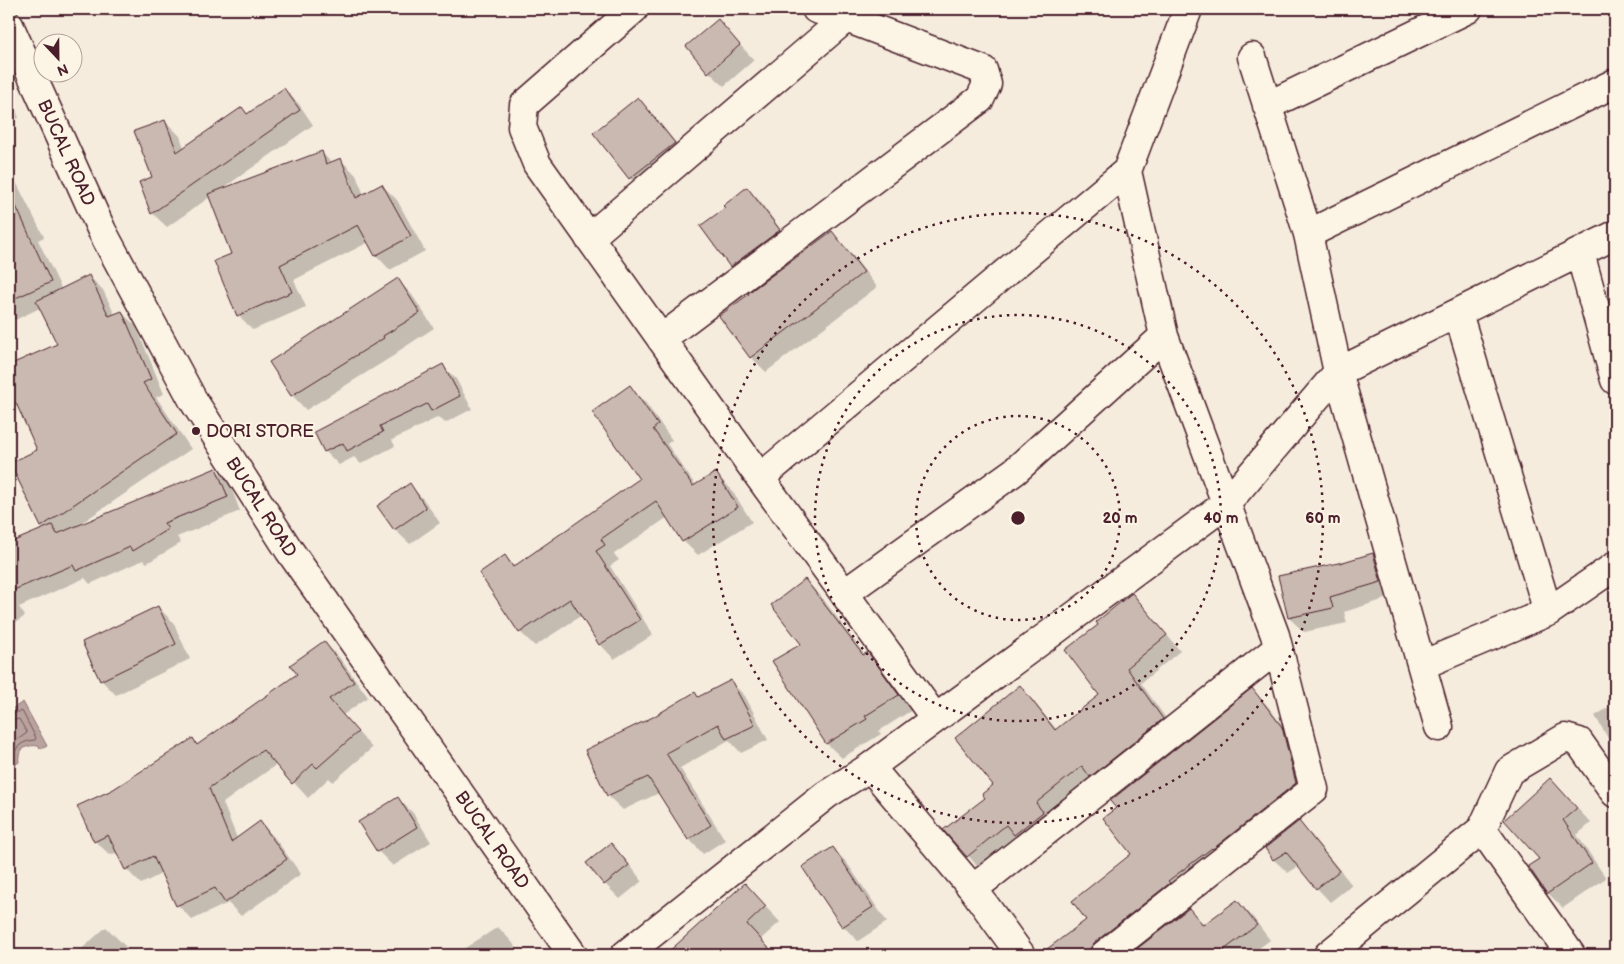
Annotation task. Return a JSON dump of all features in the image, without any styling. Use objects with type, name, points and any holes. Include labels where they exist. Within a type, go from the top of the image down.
[{"type":"street","points":[[634,9],[524,105],[522,127],[537,164],[760,478],[935,718]]},
{"type":"street","points":[[661,339],[980,99],[987,84],[983,70],[846,18],[816,9]]},
{"type":"street","points":[[760,478],[1127,171],[1188,9]]},
{"type":"street","points":[[1268,106],[1468,9]]},
{"type":"street","points":[[589,238],[846,18]]},
{"type":"street","name":"BUCAL ROAD","points":[[9,24],[102,230],[193,400],[289,550],[573,955]]},
{"type":"street","points":[[1252,58],[1308,234],[1338,372],[1439,727]]},
{"type":"street","points":[[1308,234],[1615,83]]},
{"type":"street","points":[[1104,955],[1314,789],[1278,648],[1227,504],[1164,336],[1127,171]]},
{"type":"street","points":[[624,955],[826,795],[870,767],[1227,504],[1338,372],[1615,235]]},
{"type":"street","points":[[1580,253],[1615,380]]},
{"type":"street","points":[[1458,313],[1548,612]]},
{"type":"street","points":[[845,593],[1015,471],[1164,336]]},
{"type":"street","points":[[1422,665],[1548,612],[1615,566]]},
{"type":"street","points":[[973,889],[1278,648]]},
{"type":"street","points":[[1328,955],[1482,830],[1509,771],[1565,738],[1579,742],[1615,793]]},
{"type":"street","points":[[870,767],[973,889],[1021,955]]},
{"type":"street","points":[[1482,830],[1571,955]]},
{"type":"water","points":[[23,702],[47,746],[41,749],[38,746],[26,747],[19,754],[19,762],[13,766],[9,758],[9,711]]},
{"type":"building","points":[[718,19],[740,45],[708,73],[686,46]]},
{"type":"building","points":[[284,88],[300,110],[151,214],[139,182],[152,177],[134,131],[165,120],[177,152],[242,107],[247,114]]},
{"type":"building","points":[[638,97],[675,143],[629,179],[593,133]]},
{"type":"building","points":[[322,151],[326,164],[341,158],[356,198],[382,184],[411,236],[375,256],[358,225],[280,265],[292,292],[237,316],[214,261],[231,254],[208,194]]},
{"type":"building","points":[[747,187],[780,230],[730,267],[700,226],[725,208],[723,206]]},
{"type":"building","points":[[9,191],[51,282],[9,301]]},
{"type":"building","points":[[832,231],[864,272],[750,358],[719,316]]},
{"type":"building","points":[[89,275],[109,316],[122,311],[151,379],[143,383],[177,434],[41,527],[10,463],[37,450],[16,403],[9,406],[9,365],[57,344],[36,301]]},
{"type":"building","points":[[398,278],[420,313],[383,336],[384,338],[291,396],[269,362]]},
{"type":"building","points":[[443,364],[460,396],[431,411],[427,404],[380,426],[383,432],[347,451],[343,443],[324,452],[314,432]]},
{"type":"building","points":[[630,385],[658,425],[653,429],[693,486],[716,472],[738,507],[682,542],[656,501],[601,539],[605,545],[596,551],[640,620],[599,645],[570,599],[519,633],[479,573],[505,555],[513,567],[639,479],[592,412]]},
{"type":"building","points":[[216,468],[228,497],[164,523],[168,529],[132,551],[130,547],[76,571],[73,565],[9,592],[9,543],[52,525],[57,534]]},
{"type":"building","points":[[410,483],[426,508],[394,530],[377,506]]},
{"type":"building","points":[[1373,553],[1381,582],[1330,597],[1333,608],[1288,618],[1278,576],[1343,562]]},
{"type":"building","points":[[805,579],[863,655],[868,652],[899,695],[865,716],[867,719],[826,744],[772,661],[801,644],[771,605]]},
{"type":"building","points":[[1132,593],[1167,635],[1127,668],[1163,719],[1090,777],[1082,766],[1036,803],[1043,812],[1014,835],[1006,825],[967,857],[943,830],[985,798],[982,794],[993,785],[955,738],[1020,685],[1055,730],[1099,695],[1065,650],[1098,625],[1096,622]]},
{"type":"building","points":[[158,606],[176,644],[100,681],[82,642]]},
{"type":"building","points":[[324,641],[354,682],[329,699],[358,732],[317,768],[313,764],[292,784],[263,750],[209,788],[231,842],[260,821],[287,859],[225,903],[215,888],[176,906],[153,856],[125,870],[108,835],[94,842],[77,806],[112,790],[193,738],[197,745],[297,674],[290,665]]},
{"type":"building","points":[[731,680],[755,725],[726,739],[718,724],[666,753],[711,825],[688,840],[648,777],[607,796],[585,750],[653,717],[695,692],[698,697]]},
{"type":"building","points":[[1252,688],[1282,727],[1296,783],[1213,849],[1168,881],[1170,883],[1094,943],[1089,955],[1039,955],[1086,920],[1072,901],[1131,854],[1103,818],[1116,808],[1110,801]]},
{"type":"building","points":[[1550,778],[1577,808],[1563,820],[1592,863],[1547,894],[1528,866],[1539,859],[1504,820]]},
{"type":"building","points":[[398,797],[417,827],[377,852],[358,822]]},
{"type":"building","points":[[1299,821],[1339,871],[1316,889],[1286,852],[1273,860],[1265,848]]},
{"type":"building","points":[[611,843],[629,865],[604,885],[586,863]]},
{"type":"building","points":[[833,847],[873,907],[842,927],[802,867]]},
{"type":"building","points":[[745,883],[766,906],[747,924],[775,955],[665,955]]},
{"type":"building","points":[[1237,900],[1257,925],[1224,950],[1228,955],[1129,955],[1189,908],[1203,925]]},
{"type":"place","name":"DORI STORE","points":[[196,431]]}]
